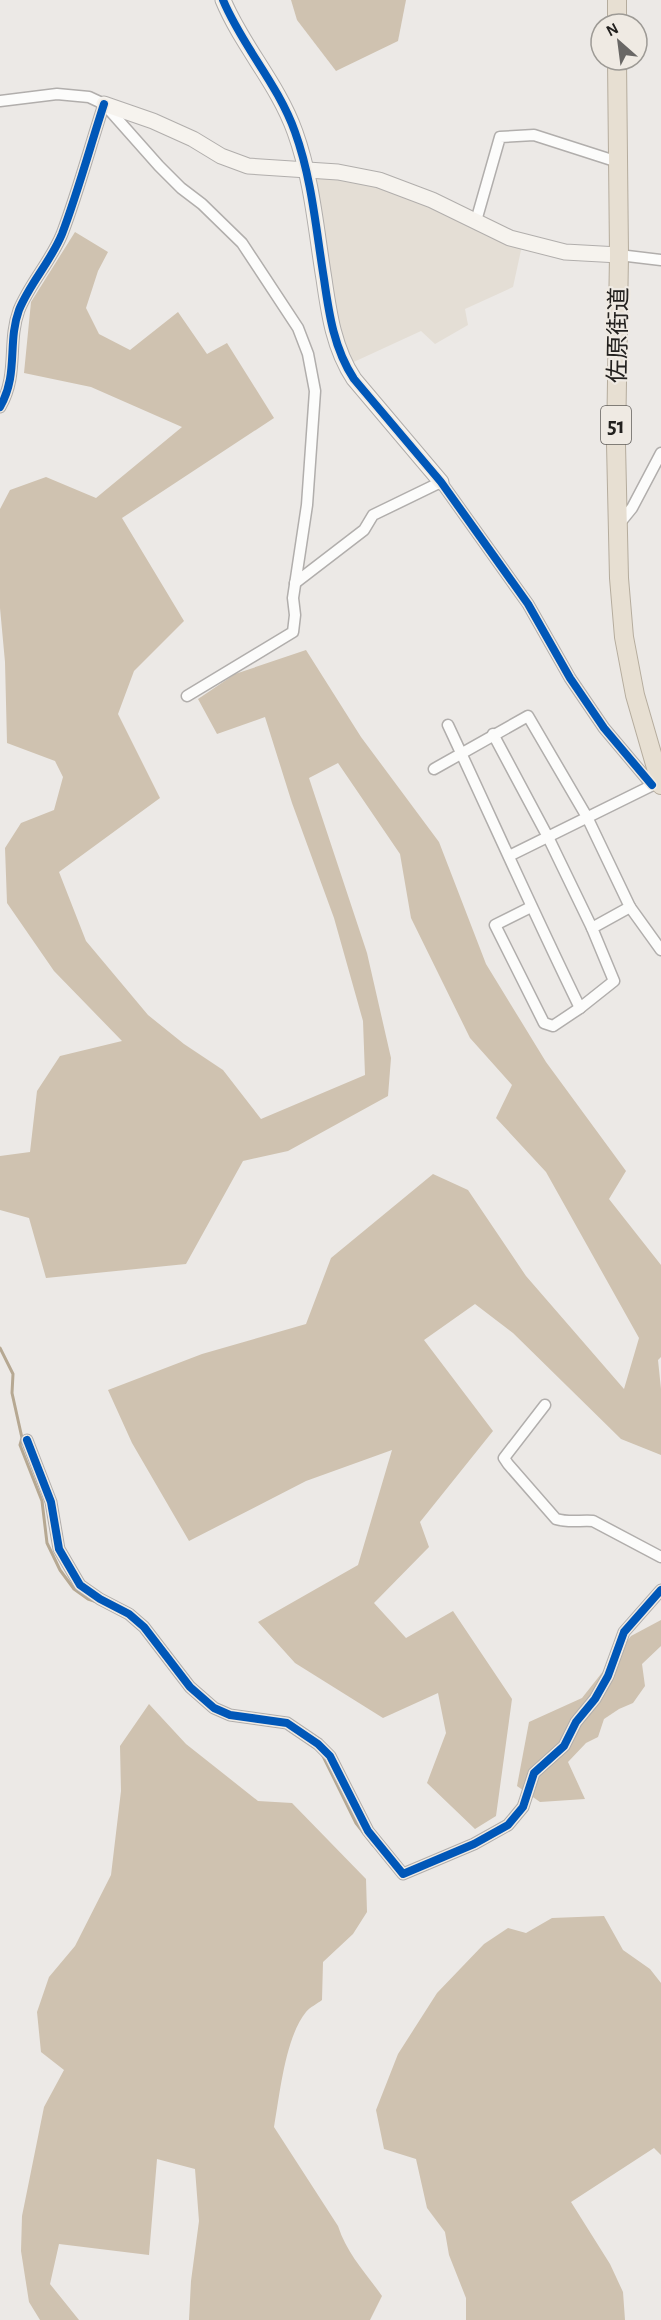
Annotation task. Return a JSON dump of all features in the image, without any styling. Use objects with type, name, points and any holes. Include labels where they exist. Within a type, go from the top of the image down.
[{"type":"highway","name":"佐原街道","points":[[617,72],[619,255],[616,444],[619,578],[624,636],[637,704],[658,784]]},
{"type":"street","points":[[223,0],[232,21],[288,116],[306,170],[331,326],[345,366],[441,482],[528,604],[570,678],[604,728],[658,784],[509,856]]},
{"type":"street","points":[[0,101],[57,94],[89,97],[153,121],[233,161],[267,169],[352,174],[379,180],[432,200],[510,238],[565,252],[661,260]]},
{"type":"street","points":[[0,407],[9,389],[13,370],[14,339],[19,311],[61,235],[104,104]]},
{"type":"street","points":[[104,104],[159,166],[242,243],[298,328],[308,354],[315,391],[307,505],[292,598],[296,615],[293,632],[187,696]]},
{"type":"street","points":[[476,221],[500,137],[534,135],[618,162]]},
{"type":"street","points":[[618,524],[632,508],[661,453]]},
{"type":"street","points":[[295,583],[364,530],[373,515],[441,482]]},
{"type":"street","points":[[434,769],[460,752],[528,716],[587,817],[630,907],[661,950]]},
{"type":"street","points":[[448,725],[580,1008]]},
{"type":"street","points":[[493,734],[548,837],[592,928],[614,981],[553,1026],[544,1023],[495,925],[531,907]]},
{"type":"street","points":[[592,928],[630,907]]},
{"type":"street","points":[[545,1405],[504,1458],[508,1464],[556,1519],[566,1522],[592,1521],[661,1557]]},
{"type":"street","points":[[27,1440],[51,1502],[59,1549],[80,1585],[86,1591],[129,1614],[137,1621],[190,1687],[214,1708],[230,1715],[287,1723],[324,1749],[330,1756],[368,1831],[403,1874],[474,1844],[508,1825],[523,1807],[534,1773],[564,1746],[576,1722],[595,1699],[608,1676],[624,1632],[661,1590]]},
{"type":"shaded area","points":[[291,0],[406,0],[398,41],[336,71],[297,20]]},
{"type":"shaded area","points":[[306,170],[338,172],[523,241],[513,287],[465,309],[468,325],[435,344],[421,331],[345,366]]},
{"type":"shaded area","points":[[75,232],[108,252],[98,271],[86,308],[99,334],[130,350],[178,312],[207,354],[227,343],[274,418],[122,518],[184,621],[134,671],[118,714],[160,798],[59,872],[86,941],[148,1015],[184,1044],[223,1070],[261,1119],[365,1075],[363,1021],[334,918],[292,803],[265,717],[217,734],[198,699],[235,674],[306,650],[361,737],[439,842],[486,964],[546,1062],[626,1171],[609,1199],[661,1265],[661,1357],[658,1360],[661,1389],[661,1455],[621,1439],[513,1333],[475,1304],[424,1340],[493,1431],[420,1522],[429,1547],[374,1603],[406,1638],[453,1611],[512,1699],[496,1816],[475,1829],[427,1783],[446,1733],[438,1693],[383,1718],[295,1663],[258,1622],[358,1565],[392,1450],[306,1481],[189,1541],[132,1443],[108,1390],[202,1354],[306,1324],[331,1258],[433,1174],[468,1190],[526,1276],[624,1389],[639,1338],[546,1172],[496,1118],[512,1085],[470,1038],[411,918],[400,854],[338,763],[309,778],[367,953],[391,1058],[388,1096],[288,1151],[243,1161],[186,1264],[46,1278],[29,1218],[0,1210],[0,1156],[30,1152],[37,1091],[60,1056],[122,1041],[54,971],[7,903],[5,848],[21,823],[54,810],[63,777],[55,761],[7,743],[5,662],[0,608],[0,509],[10,490],[46,477],[96,498],[182,427],[91,387],[24,373],[31,302]]},
{"type":"shaded area","points":[[661,1620],[661,1646],[642,1664],[645,1686],[633,1703],[604,1719],[598,1737],[586,1743],[568,1762],[585,1799],[540,1802],[517,1786],[529,1722],[582,1698],[631,1636]]},
{"type":"shaded area","points":[[149,1704],[186,1744],[258,1801],[292,1803],[366,1879],[367,1912],[353,1934],[323,1962],[322,2000],[306,2012],[293,2036],[284,2067],[274,2127],[338,2226],[352,2254],[382,2296],[370,2320],[189,2320],[191,2281],[199,2221],[195,2169],[157,2159],[149,2255],[59,2244],[50,2284],[79,2320],[40,2320],[29,2302],[21,2251],[22,2216],[44,2107],[64,2070],[41,2052],[37,2012],[49,1977],[75,1946],[111,1875],[121,1791],[120,1746]]},
{"type":"shaded area","points":[[604,1916],[623,1950],[650,1969],[661,1983],[661,2155],[654,2148],[571,2202],[610,2264],[623,2292],[625,2320],[466,2320],[466,2298],[449,2255],[445,2232],[427,2208],[416,2159],[384,2149],[376,2110],[398,2054],[437,1993],[484,1944],[508,1928],[526,1933],[552,1918]]},
{"type":"waterway","points":[[0,1348],[13,1374],[12,1393],[22,1438],[20,1445],[42,1501],[47,1543],[60,1570],[74,1589],[88,1599],[97,1602]]},
{"type":"waterway","points":[[322,1754],[356,1823],[373,1845]]},
{"type":"cycle path","points":[[223,0],[288,114],[295,132],[310,186],[330,318],[347,368],[441,482],[528,604],[570,678],[604,728],[652,785]]},
{"type":"cycle path","points":[[0,407],[9,383],[19,310],[62,234],[104,104]]},
{"type":"cycle path","points":[[27,1440],[51,1502],[59,1549],[80,1585],[100,1599],[129,1614],[144,1627],[190,1687],[214,1708],[230,1715],[287,1723],[318,1744],[330,1756],[368,1831],[403,1874],[474,1844],[508,1825],[523,1807],[534,1773],[564,1746],[576,1722],[595,1699],[608,1676],[624,1632],[661,1590]]}]
